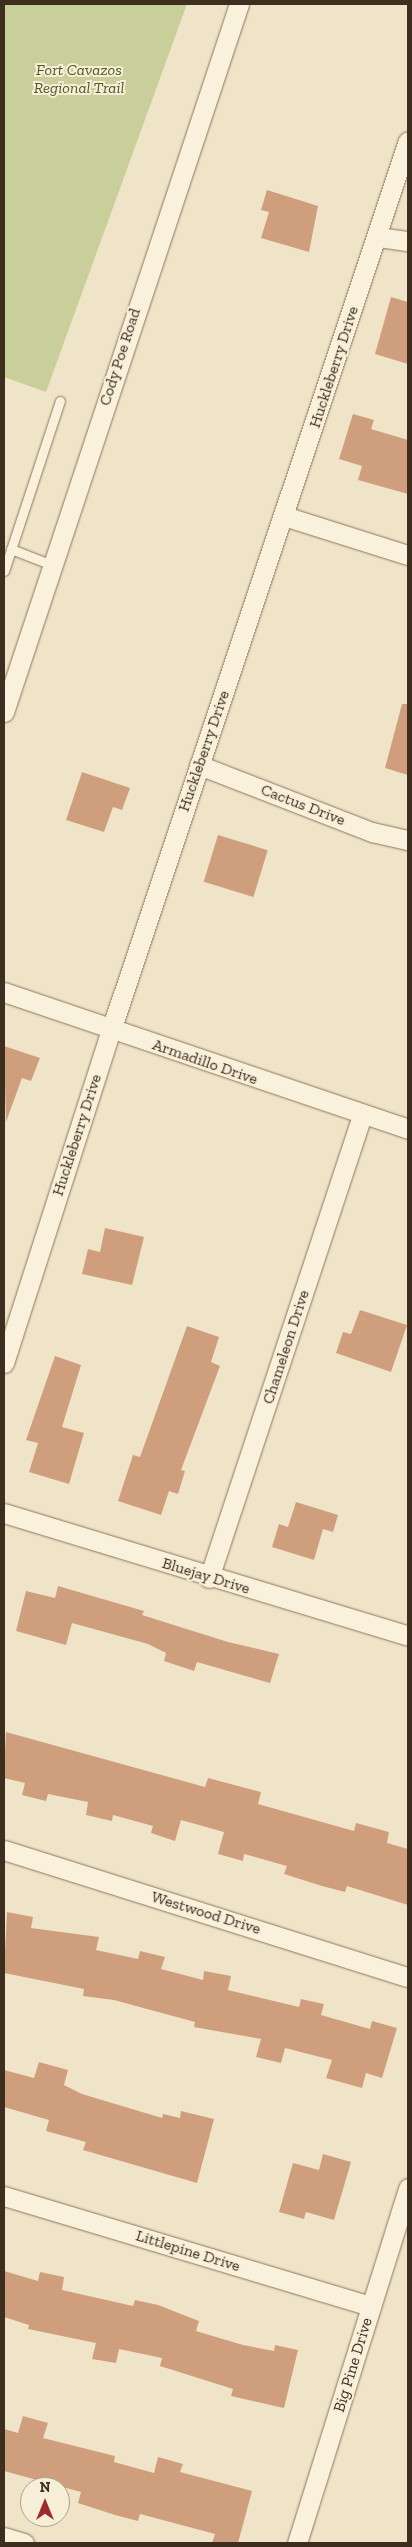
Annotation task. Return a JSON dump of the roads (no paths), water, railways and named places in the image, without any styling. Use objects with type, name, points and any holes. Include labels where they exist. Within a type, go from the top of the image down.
[{"type":"street","name":"Cody Poe Road","points":[[4,712],[239,4]]},
{"type":"street","name":"Huckleberry Drive","points":[[4,1362],[111,1030],[378,237],[408,140]]},
{"type":"street","points":[[378,237],[408,241]]},
{"type":"street","points":[[284,516],[408,555]]},
{"type":"street","name":"Cactus Drive","points":[[199,765],[372,832],[408,840]]},
{"type":"street","name":"Armadillo Drive","points":[[4,992],[362,1116],[408,1129]]},
{"type":"street","name":"Chameleon Drive","points":[[209,1578],[362,1116]]},
{"type":"street","name":"Bluejay Drive","points":[[4,1513],[209,1578],[408,1636]]},
{"type":"street","name":"Westwood Drive","points":[[4,1850],[408,1977]]},
{"type":"street","name":"Big Pine Drive","points":[[297,2543],[408,2188]]},
{"type":"street","name":"Littlepine Drive","points":[[4,2196],[371,2306]]},
{"type":"street","points":[[4,2537],[24,2543]]},
{"type":"lane","points":[[4,570],[60,401]]},
{"type":"lane","points":[[11,550],[52,565]]},
{"type":"park label","name":"Fort Cavazos Regional Trail","points":[[79,79]]}]
